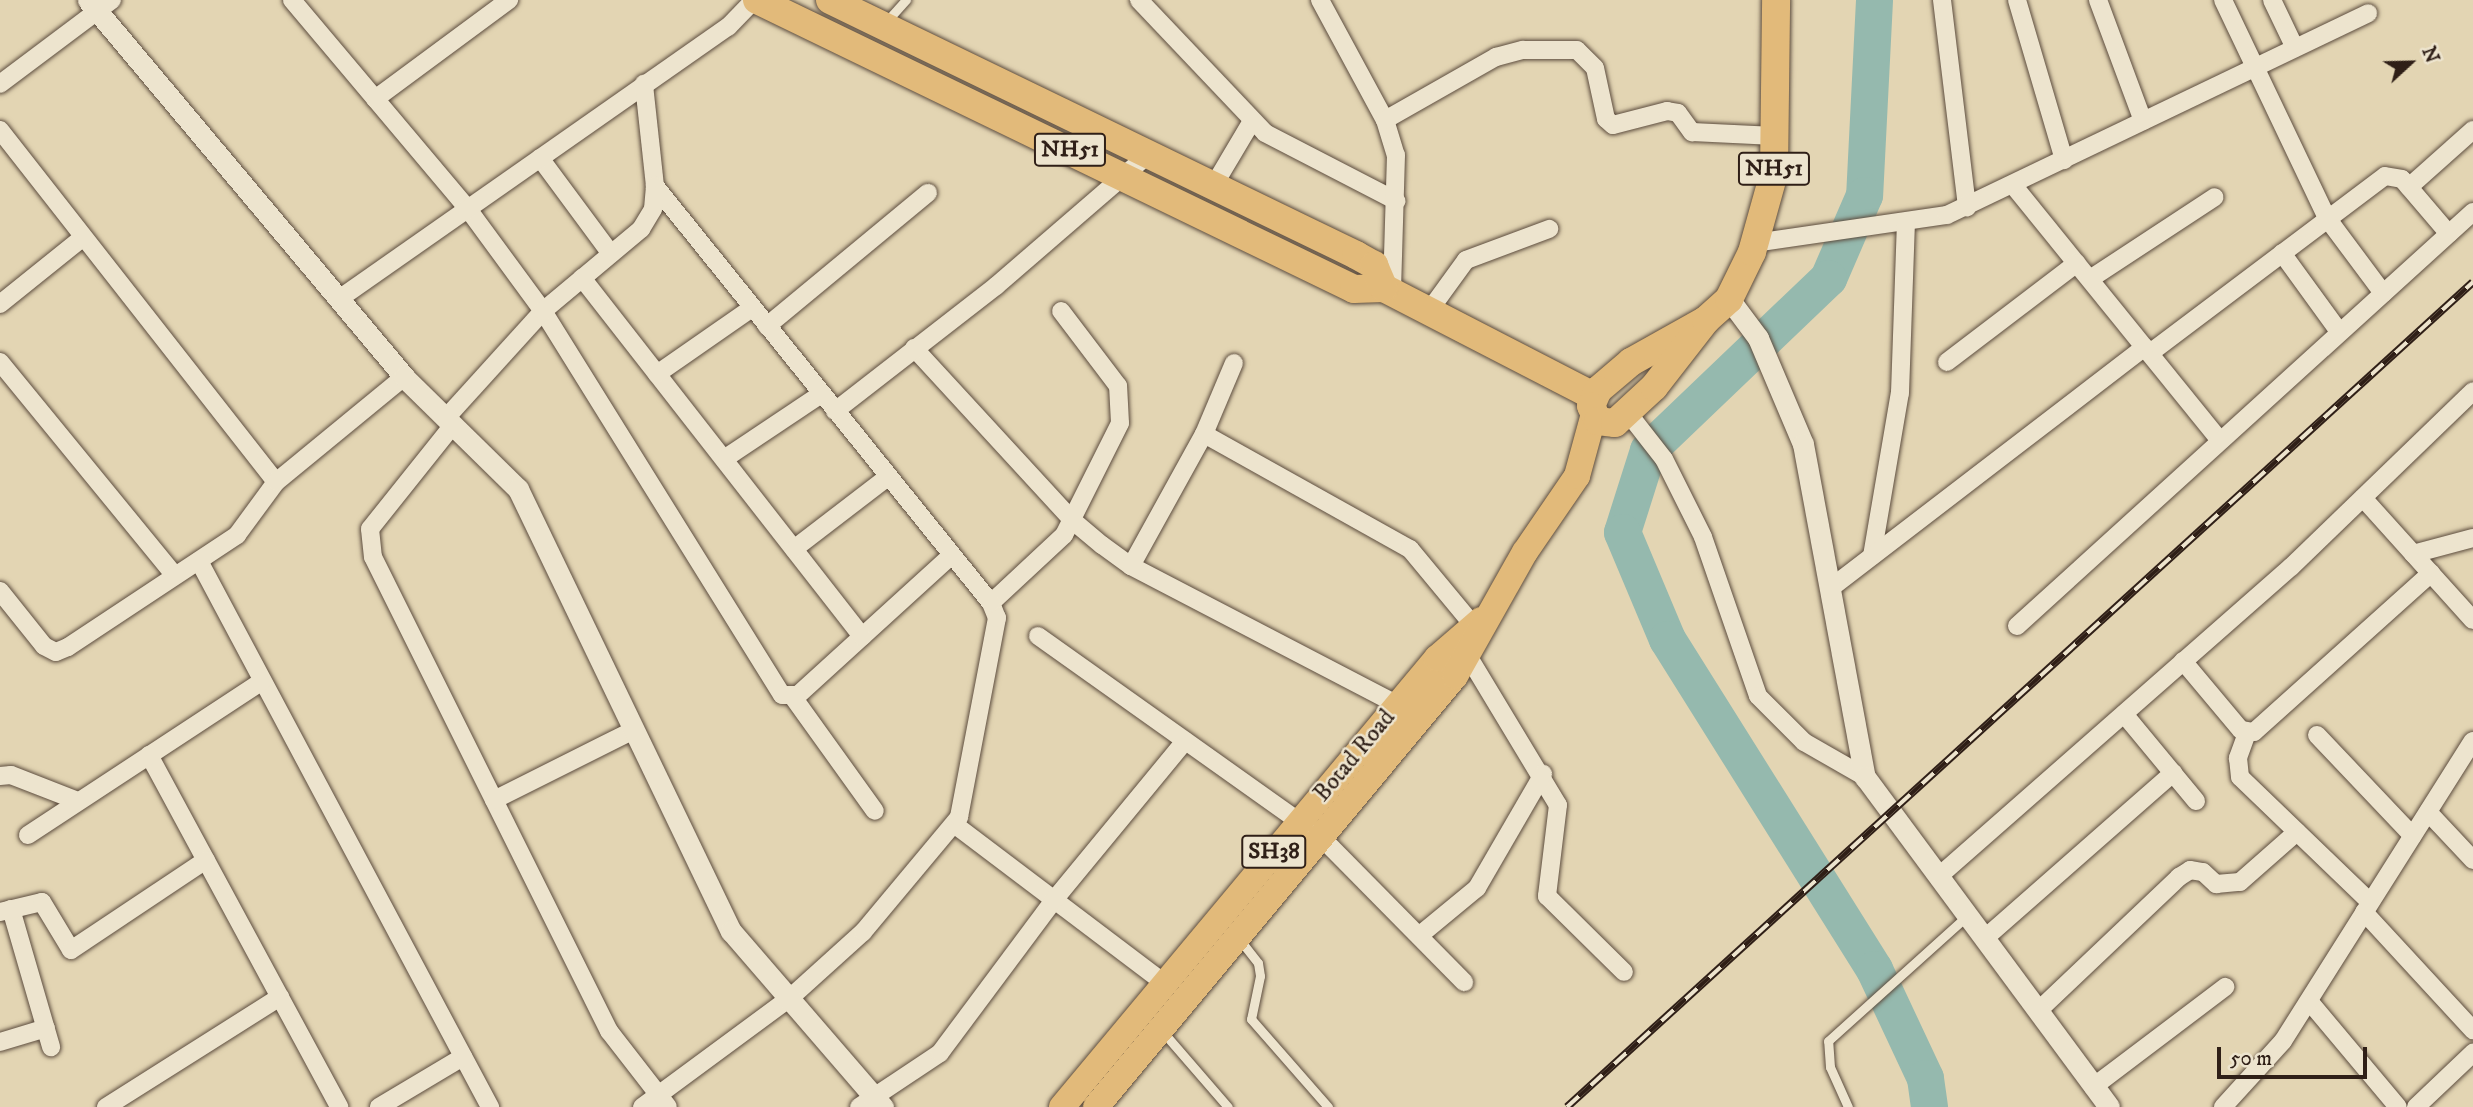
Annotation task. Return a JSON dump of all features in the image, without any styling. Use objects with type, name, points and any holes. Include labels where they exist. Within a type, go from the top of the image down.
[{"type":"highway","name":"NH51","points":[[755,0],[1124,175],[1354,289],[1388,290],[1608,412]]},
{"type":"highway","name":"NH51","points":[[830,0],[1374,265],[1388,290]]},
{"type":"highway","name":"NH51","points":[[1608,412],[1658,361],[1729,299],[1754,243],[1773,173],[1776,0]]},
{"type":"highway","name":"NH51","points":[[1608,412],[1658,361]]},
{"type":"main road","name":"Botad Road","points":[[1096,1107],[1468,656],[1525,552],[1578,473],[1608,412]]},
{"type":"main road","name":"Botad Road","points":[[1062,1107],[1219,915],[1398,705],[1495,607]]},
{"type":"street","points":[[292,0],[468,209],[542,311],[782,695],[793,697],[874,811]]},
{"type":"street","points":[[375,99],[509,0]]},
{"type":"street","points":[[339,299],[728,27],[755,0]]},
{"type":"street","points":[[1139,0],[1252,121],[1293,152],[1396,201]]},
{"type":"street","points":[[1320,0],[1385,120],[1396,155],[1396,201],[1388,290]]},
{"type":"street","points":[[1942,0],[1967,207]]},
{"type":"street","points":[[2017,0],[2064,160]]},
{"type":"street","points":[[2098,0],[2143,121]]},
{"type":"street","points":[[2223,0],[2327,219],[2382,293]]},
{"type":"street","points":[[2272,0],[2295,48]]},
{"type":"street","points":[[0,84],[99,4],[404,377],[518,489],[731,931],[790,999],[871,1103],[940,1053],[1054,900],[1185,741]]},
{"type":"street","points":[[1754,243],[1814,239],[1898,226],[1967,207],[2368,13]]},
{"type":"street","points":[[1385,120],[1496,57],[1523,50],[1577,50],[1594,68],[1606,119],[1613,125],[1667,111],[1678,113],[1692,132],[1775,136]]},
{"type":"street","points":[[650,80],[655,186],[653,209],[641,229],[542,311],[450,422],[370,529],[369,543],[609,1031],[663,1101]]},
{"type":"street","points":[[1214,186],[1252,121]]},
{"type":"street","points":[[0,130],[82,238],[276,482]]},
{"type":"street","points":[[2409,187],[2473,130]]},
{"type":"street","points":[[835,411],[996,286],[1148,155]]},
{"type":"street","points":[[540,158],[611,254]]},
{"type":"street","points":[[1832,587],[2147,350],[2385,176],[2394,174],[2409,187],[2449,234]]},
{"type":"street","points":[[2013,185],[2220,440]]},
{"type":"street","points":[[642,1107],[663,1101],[790,999],[863,932],[954,824],[968,792],[996,634],[991,603],[655,186]]},
{"type":"street","points":[[767,326],[928,193]]},
{"type":"street","points":[[2090,279],[2215,197]]},
{"type":"street","points":[[2017,626],[2338,330],[2473,212]]},
{"type":"street","points":[[1872,556],[1900,393],[1898,226]]},
{"type":"street","points":[[1429,311],[1466,260],[1549,229]]},
{"type":"street","points":[[0,304],[82,238]]},
{"type":"street","points":[[2282,253],[2338,330]]},
{"type":"street","points":[[1947,362],[2077,263]]},
{"type":"street","points":[[582,278],[862,637]]},
{"type":"street","points":[[1729,299],[1758,338],[1803,444],[1832,587],[1865,777]]},
{"type":"street","points":[[657,374],[752,308]]},
{"type":"street","points":[[991,603],[1051,552],[1072,520],[1120,423],[1122,400],[1118,386],[1061,311]]},
{"type":"street","points":[[914,348],[1072,520],[1131,566],[1398,705]]},
{"type":"street","points":[[0,362],[173,573]]},
{"type":"street","points":[[1131,566],[1204,434],[1234,363]]},
{"type":"street","points":[[0,591],[44,646],[56,652],[173,573],[199,561],[237,535],[276,482],[404,377]]},
{"type":"street","points":[[724,459],[821,394]]},
{"type":"street","points":[[1938,877],[2183,661],[2471,397]]},
{"type":"street","points":[[1608,412],[1664,459],[1703,537],[1758,696],[1804,743],[1865,777],[2109,1107]]},
{"type":"street","points":[[1204,434],[1410,549],[1474,626]]},
{"type":"street","points":[[794,549],[888,477]]},
{"type":"street","points":[[2363,498],[2473,620]]},
{"type":"street","points":[[2413,554],[2473,538]]},
{"type":"street","points":[[793,697],[951,556]]},
{"type":"street","points":[[199,561],[490,1107]]},
{"type":"street","points":[[2247,733],[2262,728],[2431,573]]},
{"type":"street","points":[[1038,636],[1321,837],[1464,982]]},
{"type":"street","points":[[1468,656],[1543,774],[1558,805],[1547,896],[1624,972]]},
{"type":"street","points":[[2183,661],[2247,733]]},
{"type":"street","points":[[28,835],[262,681]]},
{"type":"street","points":[[2124,714],[2196,801]]},
{"type":"street","points":[[494,800],[634,730]]},
{"type":"street","points":[[2247,733],[2238,758],[2239,776],[2297,832],[2367,907],[2473,1030]]},
{"type":"street","points":[[2317,735],[2413,836]]},
{"type":"street","points":[[2223,1107],[2268,1061],[2309,1001],[2473,741]]},
{"type":"street","points":[[149,755],[339,1107]]},
{"type":"street","points":[[1984,939],[2173,773]]},
{"type":"street","points":[[1420,935],[1477,888],[1543,774]]},
{"type":"street","points":[[0,776],[11,775],[78,802]]},
{"type":"street","points":[[2428,811],[2473,860]]},
{"type":"street","points":[[954,824],[1164,983]]},
{"type":"street","points":[[2038,1011],[2179,877],[2190,870],[2203,872],[2216,884],[2240,882],[2297,832]]},
{"type":"street","points":[[51,1047],[5,910],[37,902],[47,905],[71,950],[206,860]]},
{"type":"street","points":[[2093,1087],[2225,987]]},
{"type":"street","points":[[106,1107],[280,997]]},
{"type":"street","points":[[2309,1001],[2399,1107]]},
{"type":"street","points":[[0,1042],[46,1028]]},
{"type":"street","points":[[2416,1107],[2473,1053]]},
{"type":"street","points":[[379,1107],[463,1057]]},
{"type":"lane","points":[[882,26],[906,0]]},
{"type":"lane","points":[[1219,915],[1258,963],[1251,1019],[1328,1107]]},
{"type":"lane","points":[[1848,1107],[1826,1053],[1840,1027],[1919,955],[1968,916]]},
{"type":"lane","points":[[1160,1028],[1228,1107]]},
{"type":"waterway","points":[[1874,0],[1864,195],[1828,278],[1648,450],[1622,532],[1667,639],[1874,969],[1925,1078],[1929,1107]]},
{"type":"railway","points":[[1567,1107],[2473,282]]}]
